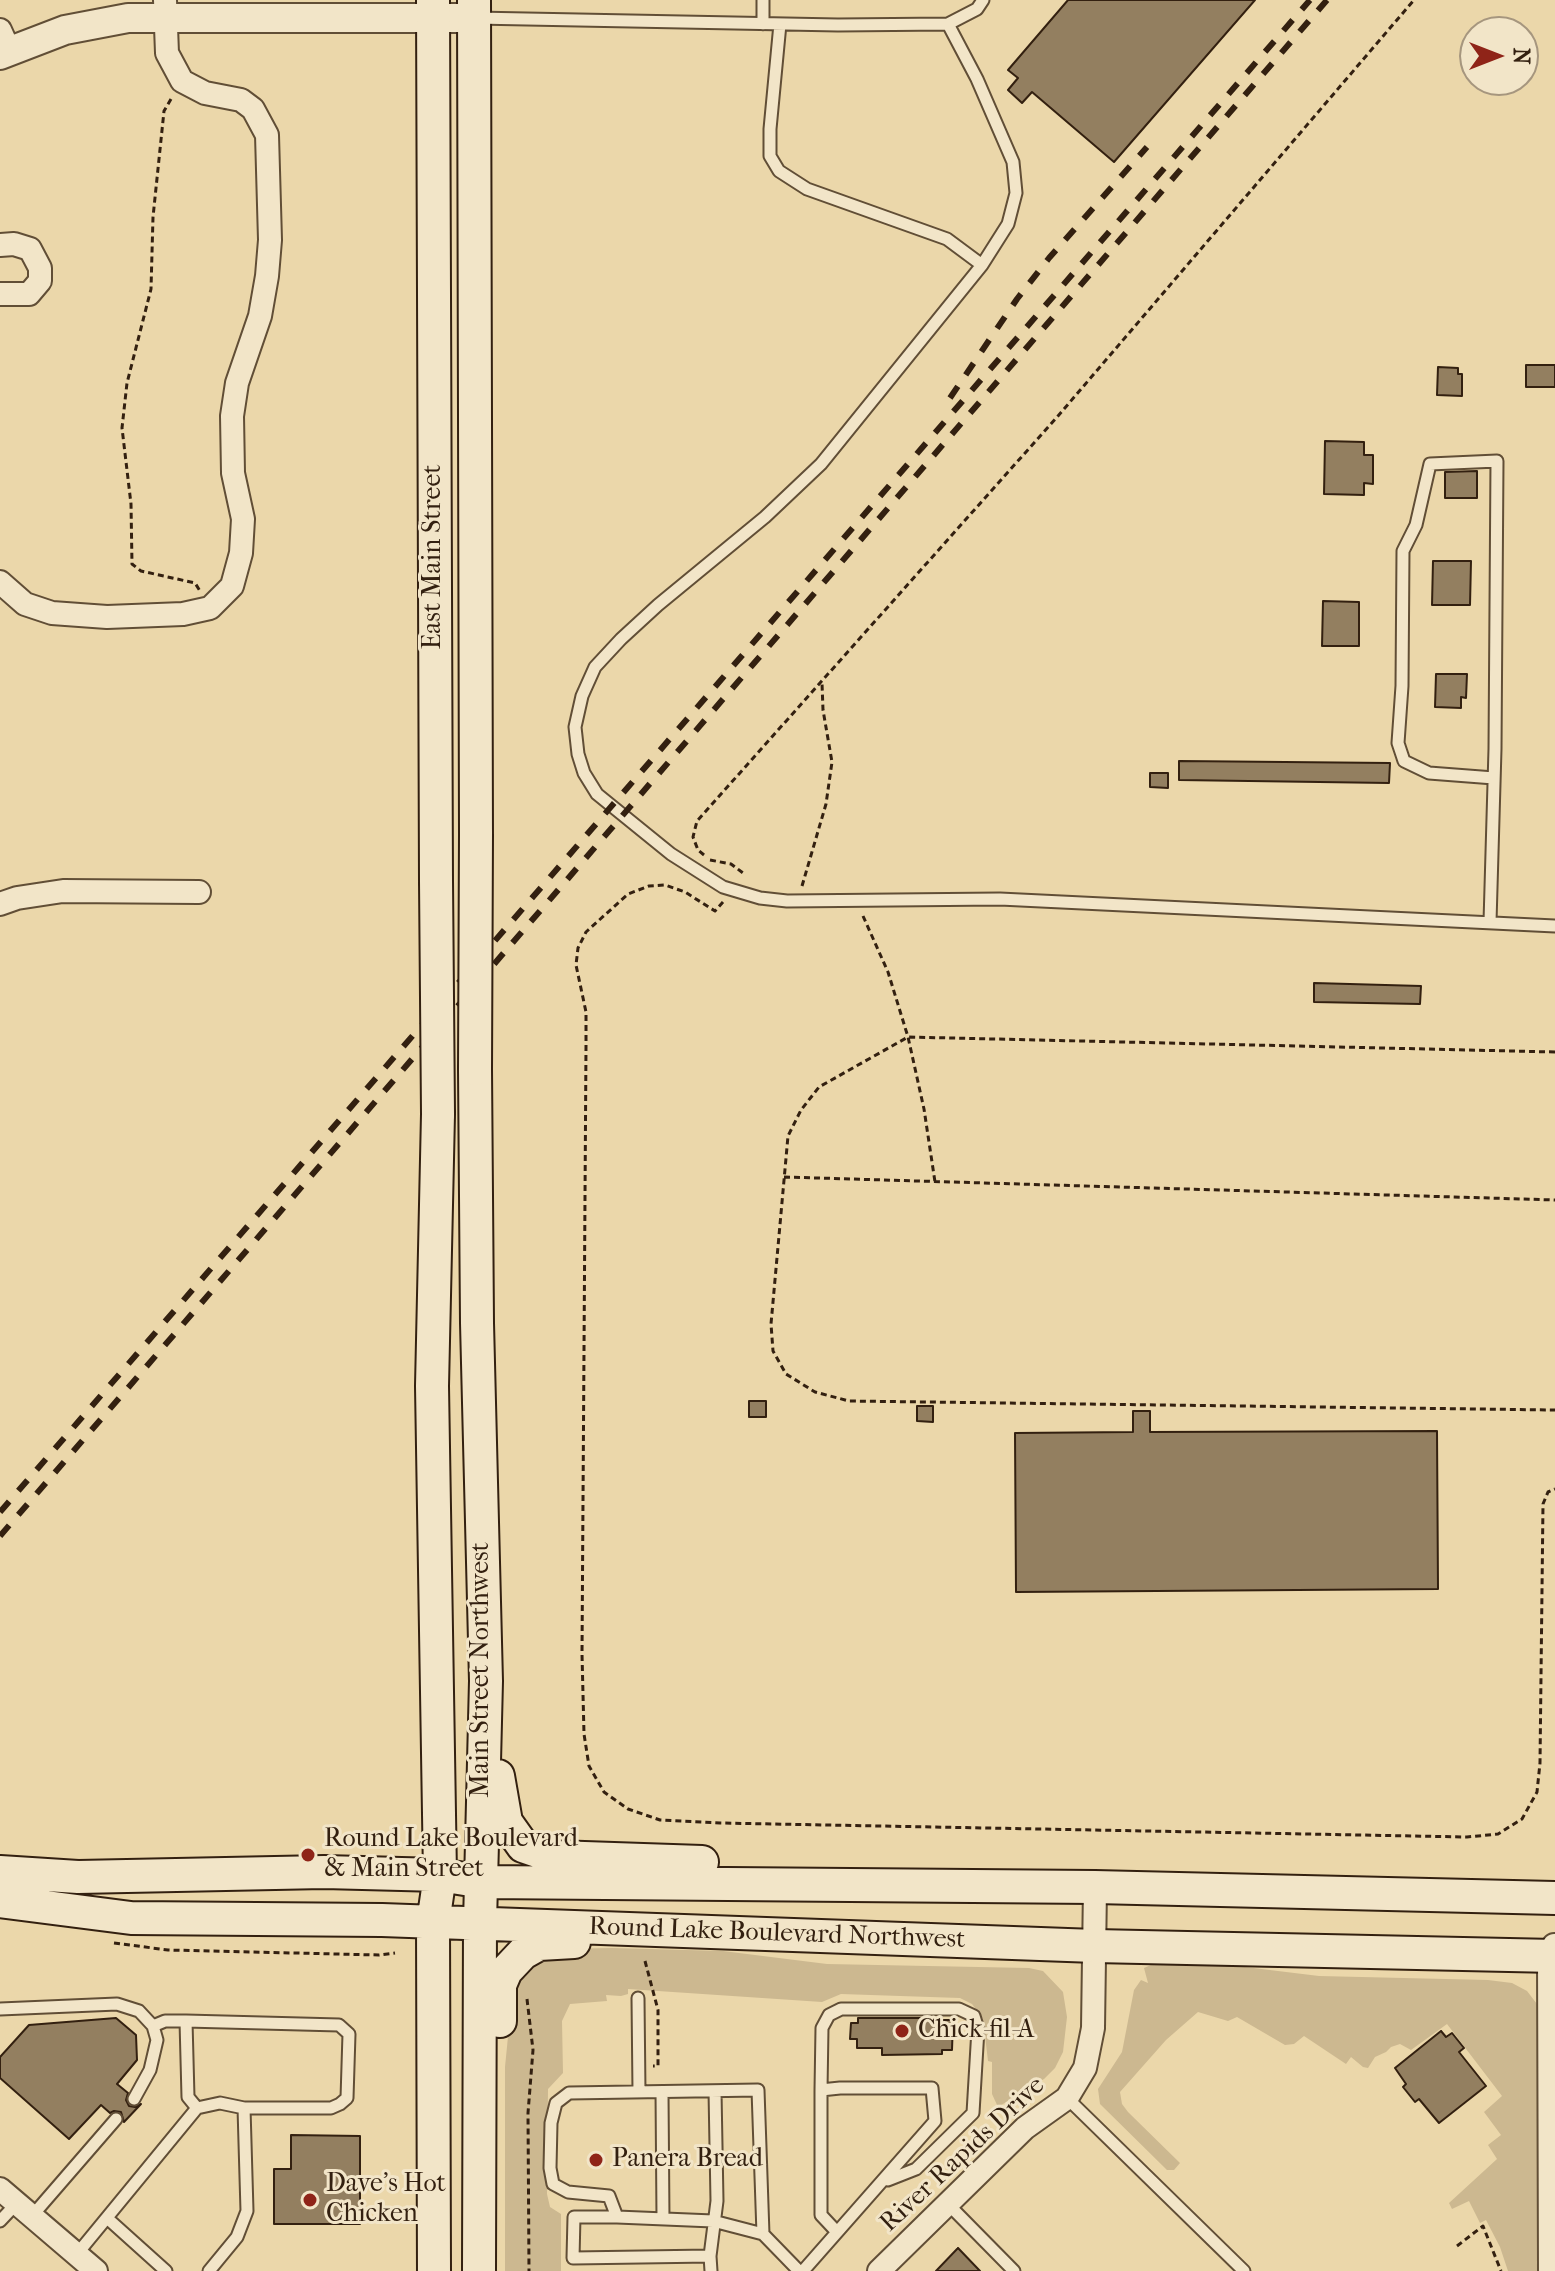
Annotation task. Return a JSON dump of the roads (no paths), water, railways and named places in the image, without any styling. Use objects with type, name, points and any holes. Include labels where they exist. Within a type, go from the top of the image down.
[{"type":"main road","name":"East Main Street","points":[[433,9],[438,1114]]},
{"type":"main road","name":"East Main Street","points":[[474,9],[475,1069]]},
{"type":"main road","name":"Main Street Northwest","points":[[475,1069],[477,1323],[486,1681],[480,1923],[479,2262]]},
{"type":"main road","name":"Main Street Northwest","points":[[434,2271],[433,1923],[440,1875],[432,1386],[438,1114]]},
{"type":"main road","points":[[485,1732],[495,1754],[506,1822],[523,1846],[555,1857],[769,1867],[819,1883]]},
{"type":"main road","name":"Round Lake Boulevard Northwest","points":[[0,1872],[78,1877],[324,1872],[440,1875],[483,1882],[1095,1887],[1555,1898]]},
{"type":"main road","name":"Round Lake Boulevard Northwest","points":[[0,1901],[131,1918],[382,1920],[1095,1946],[1553,1951]]},
{"type":"main road","points":[[479,2262],[493,2228],[498,2199],[500,1985],[506,1971],[523,1953],[539,1944],[636,1940],[667,1931]]},
{"type":"street","points":[[0,582],[25,604],[52,613],[107,617],[183,614],[210,608],[232,586],[241,553],[243,519],[233,473],[232,416],[237,383],[264,299],[270,240],[267,135],[253,109],[241,100],[205,93],[182,81],[167,53],[165,8]]},
{"type":"street","points":[[3,45],[165,8],[474,9]]},
{"type":"street","points":[[0,245],[14,244],[30,249],[40,268],[40,281],[29,294],[0,294]]},
{"type":"street","points":[[0,904],[17,898],[63,891],[199,892]]},
{"type":"street","name":"River Rapids Drive","points":[[879,2271],[1025,2128],[1067,2098],[1085,2068],[1093,2028],[1095,1887]]},
{"type":"street","points":[[1550,2271],[1553,1951]]},
{"type":"street","points":[[16,2202],[96,2271]]},
{"type":"lane","points":[[763,0],[763,24]]},
{"type":"lane","points":[[474,9],[763,24],[948,24],[977,9],[983,0]]},
{"type":"lane","points":[[780,24],[770,129],[770,156],[779,171],[807,189],[947,239],[982,265]]},
{"type":"lane","points":[[948,24],[977,79],[1013,162],[1016,193],[1008,224],[982,265],[821,464],[765,517],[621,639],[595,667],[582,696],[575,727],[584,773],[597,794],[671,854],[723,887],[760,898],[797,901],[1000,899],[1555,926]]},
{"type":"lane","points":[[1490,922],[1494,778],[1497,461],[1430,464],[1419,515],[1403,551],[1402,686],[1398,743],[1404,761],[1429,773],[1494,778]]},
{"type":"lane","points":[[638,1998],[639,2092]]},
{"type":"lane","points":[[0,2009],[123,2004],[139,2011],[153,2026],[157,2040],[154,2057],[134,2099]]},
{"type":"lane","points":[[836,2231],[821,2215],[822,2028],[829,2015],[841,2009],[959,2009],[974,2016],[978,2029],[973,2113],[916,2169],[884,2181]]},
{"type":"lane","points":[[77,2254],[197,2108],[220,2103],[244,2108],[331,2108],[347,2098],[349,2034],[339,2025],[165,2021],[153,2026]]},
{"type":"lane","points":[[186,2021],[188,2097],[197,2108]]},
{"type":"lane","points":[[573,2271],[574,2217],[617,2217],[713,2221],[763,2234],[801,2271],[935,2121],[932,2088],[821,2090]]},
{"type":"lane","points":[[617,2217],[609,2196],[568,2192],[553,2184],[550,2168],[551,2123],[556,2103],[569,2093],[758,2090],[763,2234]]},
{"type":"lane","points":[[711,2271],[717,2201],[715,2091]]},
{"type":"lane","points":[[662,2092],[663,2219]]},
{"type":"lane","points":[[1067,2098],[1244,2271]]},
{"type":"lane","points":[[209,2271],[237,2237],[247,2211],[244,2108]]},
{"type":"lane","points":[[0,2221],[16,2202],[116,2119]]},
{"type":"lane","points":[[947,2202],[1014,2271]]},
{"type":"lane","points":[[107,2218],[166,2271]]},
{"type":"lane","points":[[573,2258],[710,2256]]},
{"type":"railway","points":[[0,1512],[1310,0]]},
{"type":"railway","points":[[0,1536],[1327,0]]},
{"type":"railway","points":[[950,398],[1017,299],[1049,258],[1147,147]]},
{"type":"place","name":"Round Lake Boulevard & Main Street","points":[[308,1855]]},
{"type":"place","name":"Chick-fil-A","points":[[902,2031]]},
{"type":"place","name":"Panera Bread","points":[[596,2160]]},
{"type":"place","name":"Dave's Hot Chicken","points":[[310,2200]]}]
